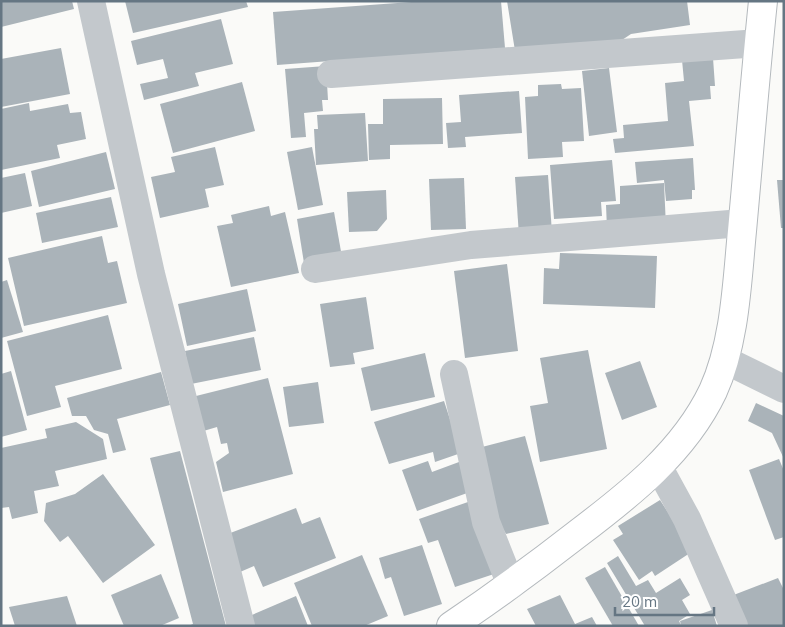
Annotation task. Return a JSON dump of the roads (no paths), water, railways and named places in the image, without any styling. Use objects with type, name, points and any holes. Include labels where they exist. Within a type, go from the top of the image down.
[{"type":"highway","points":[[450,626],[511,585],[629,494],[658,466],[691,427],[713,391],[725,360],[736,286],[763,1]]},
{"type":"street","points":[[91,1],[151,274],[242,626]]},
{"type":"street","points":[[331,74],[759,44]]},
{"type":"street","points":[[315,269],[472,246],[742,223]]},
{"type":"street","points":[[725,360],[784,388]]},
{"type":"street","points":[[454,374],[486,522],[511,585]]},
{"type":"street","points":[[658,466],[687,519],[734,626]]}]
